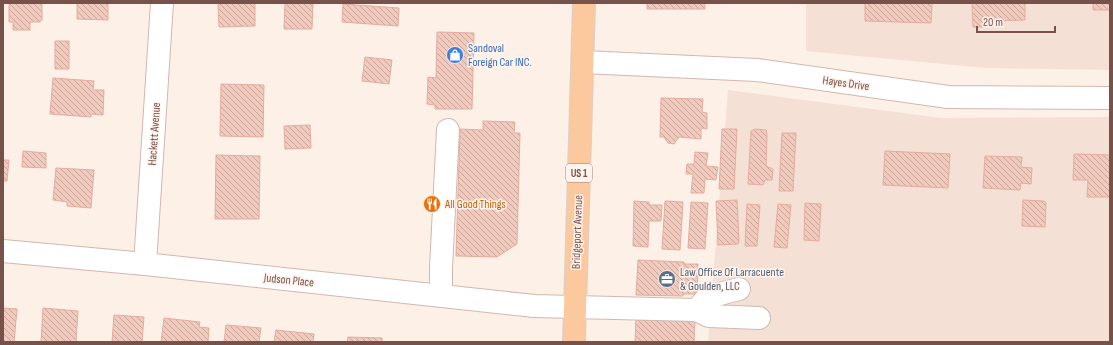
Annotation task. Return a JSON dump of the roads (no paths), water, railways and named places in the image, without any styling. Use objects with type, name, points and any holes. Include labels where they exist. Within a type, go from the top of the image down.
[{"type":"main road","name":"Bridgeport Avenue","points":[[574,342],[584,3]]},
{"type":"street","name":"Hackett Avenue","points":[[145,264],[162,3]]},
{"type":"street","name":"Hayes Drive","points":[[583,62],[756,70],[948,97],[1110,98]]},
{"type":"street","points":[[440,296],[448,130]]},
{"type":"street","name":"Judson Place","points":[[3,251],[145,264],[534,306],[696,310],[709,316],[759,318]]},
{"type":"street","points":[[696,310],[708,297],[739,289]]},
{"type":"place","name":"Sandoval Foreign Car INC.","points":[[455,55]]},
{"type":"place","name":"All Good Things","points":[[432,204]]},
{"type":"place","name":"Law Office Of Larracuente & Goulden, LLC","points":[[667,279]]}]
